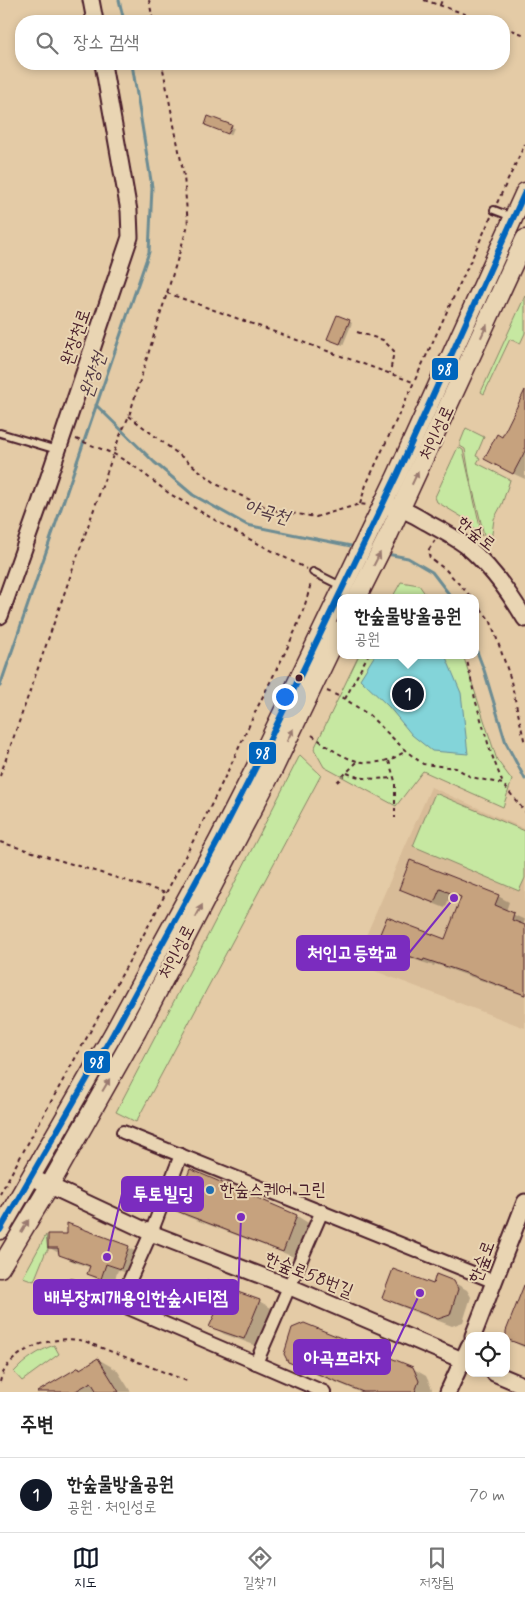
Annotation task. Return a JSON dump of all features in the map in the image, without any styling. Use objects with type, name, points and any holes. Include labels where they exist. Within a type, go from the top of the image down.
[{"type":"main road","name":"처인성로","points":[[340,594],[519,219],[525,192]]},
{"type":"main road","name":"처인성로","points":[[359,594],[465,373],[525,239]]},
{"type":"main road","name":"처인성로","points":[[0,1230],[113,1034],[218,841],[337,600]]},
{"type":"main road","name":"처인성로","points":[[0,1268],[50,1185],[136,1030],[273,770],[337,636]]},
{"type":"street","points":[[91,0],[94,15]]},
{"type":"street","name":"완장천로","points":[[0,616],[130,237],[129,211],[104,70]]},
{"type":"street","name":"한숲로","points":[[382,506],[401,508],[465,545],[486,565],[506,590],[525,619]]},
{"type":"street","points":[[123,1132],[495,1282]]},
{"type":"street","points":[[119,1304],[151,1232],[181,1155]]},
{"type":"street","name":"한숲로58번길","points":[[31,1177],[151,1232],[465,1355]]},
{"type":"street","name":"한숲로","points":[[475,1332],[525,1202]]},
{"type":"street","points":[[256,1363],[288,1286],[322,1212]]},
{"type":"street","points":[[71,1286],[119,1304],[324,1392]]},
{"type":"street","points":[[448,1392],[465,1360]]},
{"type":"street","points":[[459,1392],[465,1365]]},
{"type":"street","points":[[504,1377],[525,1386]]},
{"type":"lane","points":[[494,210],[519,219]]},
{"type":"lane","points":[[0,433],[57,450]]},
{"type":"lane","points":[[313,572],[346,581]]},
{"type":"path","points":[[149,0],[152,15]]},
{"type":"path","points":[[424,0],[469,15]]},
{"type":"path","points":[[440,5],[442,0]]},
{"type":"path","points":[[510,30],[525,35]]},
{"type":"path","points":[[0,776],[119,438],[129,416],[188,225],[184,176],[163,70]]},
{"type":"path","points":[[360,504],[366,485],[413,382],[525,144]]},
{"type":"path","points":[[167,293],[413,382]]},
{"type":"path","points":[[357,332],[383,340],[394,351],[390,374]]},
{"type":"path","points":[[129,416],[218,485],[272,510],[316,517],[360,504],[382,506]]},
{"type":"path","points":[[0,1194],[166,893],[221,788],[287,648],[307,599],[313,572],[225,526],[177,498],[114,454],[77,439]]},
{"type":"path","points":[[441,530],[428,551],[430,558],[446,570],[468,594]]},
{"type":"path","points":[[479,606],[491,622],[510,677],[525,744]]},
{"type":"path","points":[[345,699],[366,659]]},
{"type":"path","points":[[467,659],[490,750],[503,784],[525,812]]},
{"type":"path","points":[[314,686],[345,699],[369,715],[406,751],[423,764],[456,768],[471,777],[503,784]]},
{"type":"path","points":[[312,735],[340,755],[364,763],[389,760],[406,751]]},
{"type":"path","points":[[389,760],[394,778],[396,818]]},
{"type":"path","points":[[337,782],[358,761]]},
{"type":"path","points":[[347,773],[356,777],[372,779],[394,778]]},
{"type":"path","points":[[0,842],[166,893]]},
{"type":"path","points":[[0,1382],[5,1369],[23,1353],[39,1344],[68,1339],[84,1341],[187,1381]]},
{"type":"shaded area","points":[[431,787],[525,829],[525,1028],[354,963]]},
{"type":"green space","points":[[525,296],[525,333],[520,344],[510,339],[484,394],[481,392]]},
{"type":"green space","points":[[466,428],[484,437],[476,456],[480,458],[477,463],[510,480],[502,504],[494,519],[491,541],[485,539],[469,474],[465,449],[460,446]]},
{"type":"green space","points":[[458,447],[463,450],[482,536],[462,517],[437,502],[435,497]]},
{"type":"green space","points":[[401,582],[419,585],[425,594],[394,594]]},
{"type":"green space","points":[[357,659],[464,659],[497,760],[512,780],[503,807],[423,771],[396,806],[324,767],[314,749]]},
{"type":"green space","points":[[300,755],[321,775],[136,1122],[116,1112]]},
{"type":"green space","points":[[435,793],[525,831],[525,878],[519,891],[413,846]]},
{"type":"green space","points":[[46,1235],[48,1251],[46,1251],[34,1281],[23,1277]]},
{"type":"green space","points":[[54,1345],[59,1354],[22,1381],[14,1372],[32,1356]]},
{"type":"water","points":[[372,659],[447,659],[461,693],[468,754],[432,751],[412,735],[389,707],[360,679]]},
{"type":"building","points":[[208,116],[232,125],[228,134],[205,125]]},
{"type":"building","points":[[337,315],[350,320],[340,344],[327,339]]},
{"type":"building","points":[[525,390],[525,451],[513,474],[484,459],[497,434],[502,437]]},
{"type":"building","points":[[410,860],[499,895],[495,905],[514,913],[512,920],[525,925],[525,995],[466,973],[389,949],[389,946],[377,941],[387,917],[445,939],[461,897],[440,889],[434,903],[399,889]]},
{"type":"building","name":"한숲스퀘어 그린","points":[[190,1169],[297,1215],[283,1252],[174,1210]]},
{"type":"building","points":[[67,1223],[129,1246],[121,1269],[106,1264],[101,1279],[87,1274],[90,1266],[59,1255],[58,1248],[48,1248],[48,1234],[67,1234]]},
{"type":"building","points":[[393,1269],[433,1284],[436,1274],[454,1281],[458,1289],[450,1315],[438,1319],[382,1298]]},
{"type":"building","points":[[207,1281],[260,1300],[244,1339],[209,1327],[215,1314],[198,1306]]},
{"type":"building","points":[[525,1285],[525,1346],[510,1340],[510,1332],[506,1331]]},
{"type":"building","points":[[304,1323],[413,1367],[419,1381],[415,1392],[363,1392],[288,1362],[284,1354],[292,1328]]},
{"type":"building","points":[[98,1358],[119,1392],[97,1392],[91,1382],[74,1392],[37,1392],[79,1367],[80,1369]]},
{"type":"waterway","name":"완장천","points":[[119,0],[123,15]]},
{"type":"waterway","name":"완장천","points":[[0,686],[149,252],[152,187],[133,70]]},
{"type":"waterway","name":"아곡천","points":[[96,405],[154,462],[193,495],[247,525],[356,547]]},
{"type":"waterway","name":"아곡천","points":[[387,554],[408,558],[432,572],[449,594]]},
{"type":"waterway","name":"아곡천","points":[[479,657],[506,743],[525,779]]},
{"type":"transit line","name":"98","points":[[340,594],[396,477],[525,192]]},
{"type":"transit line","name":"98","points":[[0,1230],[113,1034],[218,841],[337,599]]},
{"type":"place","name":"한숲물방울공원","points":[[408,694]]},
{"type":"place","name":"처인고등학교","points":[[454,898]]},
{"type":"place","name":"한숲스퀘어 그린","points":[[210,1190]]},
{"type":"place","name":"배부장찌개용인한숲시티점","points":[[241,1217]]},
{"type":"place","name":"투토빌딩","points":[[107,1257]]},
{"type":"place","name":"아곡프라자","points":[[420,1293]]}]
